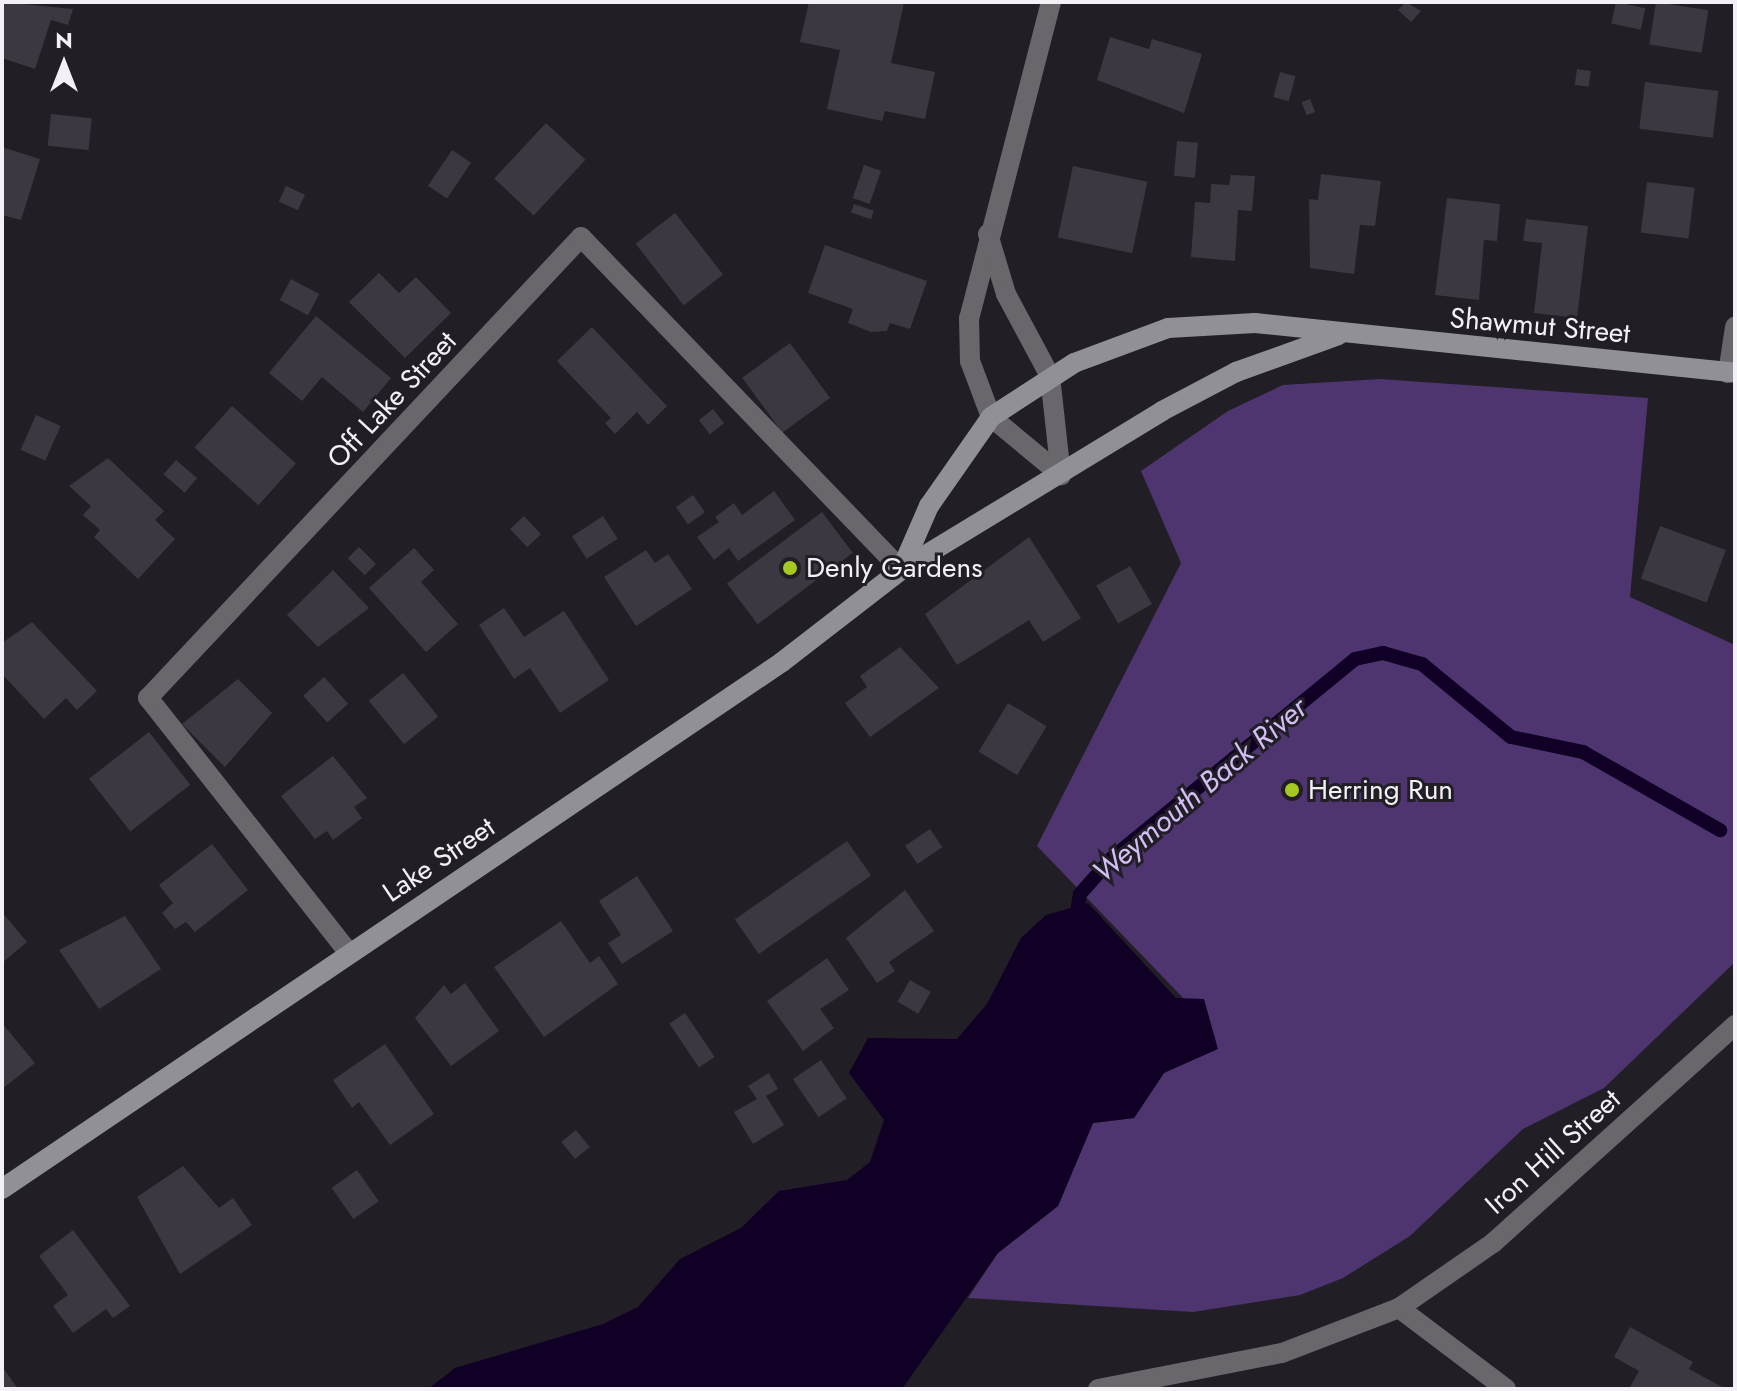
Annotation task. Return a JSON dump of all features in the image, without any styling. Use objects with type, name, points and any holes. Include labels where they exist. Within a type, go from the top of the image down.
[{"type":"street","points":[[1051,2],[987,230],[969,332],[976,385],[991,417],[1061,475]]},
{"type":"street","points":[[987,230],[1006,294],[1050,376],[1061,475]]},
{"type":"street","name":"Off Lake Street","points":[[349,953],[148,698],[581,237],[901,570]]},
{"type":"street","name":"Shawmut Street","points":[[1023,392],[1050,376],[1168,328],[1255,323],[1339,335],[1732,373]]},
{"type":"street","points":[[1732,373],[1735,327]]},
{"type":"street","name":"Shawmut Street","points":[[1061,475],[1236,372],[1339,335]]},
{"type":"street","name":"Lake Street","points":[[901,570],[929,506],[991,417],[1023,392]]},
{"type":"street","name":"Lake Street","points":[[2,1189],[782,662],[901,570],[1061,475]]},
{"type":"street","name":"Iron Hill Street","points":[[1098,1389],[1282,1353],[1399,1308],[1493,1243],[1735,1025]]},
{"type":"street","points":[[1399,1308],[1506,1389]]},
{"type":"shaded area","points":[[1380,379],[1648,398],[1630,597],[1735,645],[1735,962],[1604,1088],[1523,1129],[1410,1236],[1343,1278],[1300,1295],[1193,1312],[968,1298],[998,1253],[1058,1206],[1093,1123],[1134,1118],[1164,1073],[1185,1057],[1186,1001],[1037,846],[1181,563],[1141,471],[1228,411],[1283,385]]},
{"type":"shaded area","points":[[1088,903],[1176,998],[1204,999],[1218,1049],[1164,1073],[1134,1118],[1093,1123],[1058,1206],[998,1253],[902,1389],[428,1389],[455,1368],[603,1324],[638,1307],[680,1259],[741,1228],[779,1191],[847,1180],[870,1162],[884,1120],[849,1073],[868,1038],[957,1039],[987,1004],[1021,938],[1046,915]]},
{"type":"building","points":[[2,2],[73,9],[68,25],[51,20],[35,69],[2,58]]},
{"type":"building","points":[[809,2],[904,3],[891,63],[935,72],[925,119],[885,111],[882,121],[827,109],[840,50],[800,42]]},
{"type":"building","points":[[1406,2],[1421,11],[1411,22],[1398,10]]},
{"type":"building","points":[[1616,2],[1645,8],[1641,30],[1611,24]]},
{"type":"building","points":[[1656,2],[1708,10],[1702,53],[1649,44]]},
{"type":"building","points":[[1110,37],[1149,49],[1152,39],[1202,54],[1184,113],[1097,80]]},
{"type":"building","points":[[1577,69],[1591,71],[1589,87],[1575,85]]},
{"type":"building","points":[[1280,72],[1295,76],[1289,101],[1273,97]]},
{"type":"building","points":[[1645,82],[1718,91],[1713,138],[1639,129]]},
{"type":"building","points":[[1310,99],[1315,112],[1307,115],[1302,102]]},
{"type":"building","points":[[51,114],[92,118],[88,150],[48,146]]},
{"type":"building","points":[[546,123],[585,160],[534,215],[494,179]]},
{"type":"building","points":[[1177,141],[1198,143],[1195,178],[1174,176]]},
{"type":"building","points":[[2,147],[40,159],[21,220],[2,215]]},
{"type":"building","points":[[452,150],[471,163],[447,199],[428,186]]},
{"type":"building","points":[[864,165],[881,171],[870,204],[853,198]]},
{"type":"building","points":[[1073,166],[1147,182],[1132,253],[1058,237]]},
{"type":"building","points":[[1321,174],[1381,181],[1375,226],[1360,225],[1354,274],[1310,268],[1309,199],[1318,200]]},
{"type":"building","points":[[1231,175],[1255,176],[1252,211],[1238,210],[1235,261],[1191,257],[1195,202],[1210,203],[1211,184],[1229,185]]},
{"type":"building","points":[[1647,182],[1695,188],[1688,238],[1641,233]]},
{"type":"building","points":[[286,186],[305,195],[298,210],[279,201]]},
{"type":"building","points":[[1447,198],[1500,204],[1497,241],[1484,240],[1479,300],[1435,295]]},
{"type":"building","points":[[854,204],[874,211],[871,219],[851,213]]},
{"type":"building","points":[[675,213],[723,274],[684,305],[636,244]]},
{"type":"building","points":[[1526,219],[1588,226],[1577,318],[1534,313],[1542,243],[1523,241]]},
{"type":"building","points":[[825,245],[927,281],[910,329],[890,323],[887,331],[871,332],[848,323],[853,309],[808,293]]},
{"type":"building","points":[[379,273],[399,293],[416,277],[451,313],[405,358],[349,302]]},
{"type":"building","points":[[291,279],[319,294],[308,315],[280,300]]},
{"type":"building","points":[[316,316],[391,378],[363,412],[322,377],[302,401],[269,373]]},
{"type":"building","points":[[592,327],[667,406],[648,425],[637,412],[615,434],[605,423],[611,418],[557,361]]},
{"type":"building","points":[[790,343],[830,398],[782,433],[742,378]]},
{"type":"building","points":[[232,406],[296,464],[258,505],[195,448]]},
{"type":"building","points":[[713,409],[724,423],[710,434],[699,420]]},
{"type":"building","points":[[36,415],[61,426],[45,461],[21,450]]},
{"type":"building","points":[[108,458],[164,511],[155,520],[175,539],[138,579],[94,537],[100,530],[83,515],[91,506],[69,486]]},
{"type":"building","points":[[176,460],[197,478],[185,493],[164,474]]},
{"type":"building","points":[[774,491],[795,520],[738,561],[729,548],[714,560],[697,537],[719,522],[715,517],[734,503],[742,515]]},
{"type":"building","points":[[693,495],[705,512],[688,524],[676,507]]},
{"type":"building","name":"Denly Gardens","points":[[822,512],[853,553],[758,624],[727,584]]},
{"type":"building","points":[[524,516],[541,534],[527,547],[510,529]]},
{"type":"building","points":[[603,516],[618,539],[587,559],[572,536]]},
{"type":"building","points":[[1660,526],[1726,550],[1707,603],[1641,579]]},
{"type":"building","points":[[1029,537],[1081,618],[1043,642],[1029,620],[957,665],[925,614]]},
{"type":"building","points":[[359,547],[376,564],[365,575],[348,558]]},
{"type":"building","points":[[414,548],[434,570],[421,582],[458,624],[426,652],[369,588]]},
{"type":"building","points":[[646,550],[655,563],[668,554],[692,589],[636,626],[604,577]]},
{"type":"building","points":[[1130,566],[1152,604],[1118,624],[1096,586]]},
{"type":"building","points":[[333,570],[369,608],[318,647],[287,615]]},
{"type":"building","points":[[504,608],[524,637],[564,611],[609,680],[560,713],[530,668],[514,679],[479,625]]},
{"type":"building","points":[[32,622],[97,691],[77,710],[66,698],[44,719],[2,674],[2,643]]},
{"type":"building","points":[[900,647],[939,688],[870,737],[845,703],[867,687],[860,676]]},
{"type":"building","points":[[403,673],[438,717],[404,744],[369,701]]},
{"type":"building","points":[[324,677],[348,704],[327,722],[303,696]]},
{"type":"building","points":[[238,679],[272,713],[225,767],[182,724]]},
{"type":"building","points":[[1008,703],[1047,726],[1017,775],[979,752]]},
{"type":"building","points":[[149,732],[190,785],[130,832],[89,779]]},
{"type":"building","points":[[333,756],[367,798],[354,807],[362,818],[333,840],[327,831],[315,839],[281,796]]},
{"type":"building","points":[[930,829],[942,847],[917,864],[905,846]]},
{"type":"building","points":[[847,841],[871,875],[759,954],[735,920]]},
{"type":"building","points":[[212,844],[248,890],[195,932],[186,922],[175,929],[162,913],[173,903],[159,885]]},
{"type":"building","points":[[637,876],[673,931],[622,964],[608,943],[621,935],[599,901]]},
{"type":"building","points":[[905,890],[934,931],[889,962],[895,971],[877,983],[846,938]]},
{"type":"building","points":[[2,912],[27,942],[2,963]]},
{"type":"building","points":[[125,916],[161,969],[99,1009],[59,950]]},
{"type":"building","points":[[561,921],[590,963],[599,956],[618,984],[544,1037],[494,967]]},
{"type":"building","points":[[827,958],[849,990],[820,1009],[834,1028],[803,1051],[767,1001]]},
{"type":"building","points":[[910,980],[931,992],[918,1014],[898,1002]]},
{"type":"building","points":[[465,983],[499,1031],[451,1066],[415,1018],[444,985],[451,994]]},
{"type":"building","points":[[685,1013],[715,1057],[699,1068],[669,1024]]},
{"type":"building","points":[[2,1023],[35,1063],[2,1089]]},
{"type":"building","points":[[385,1044],[434,1114],[390,1145],[359,1102],[352,1108],[333,1080]]},
{"type":"building","points":[[821,1060],[847,1098],[819,1117],[793,1079]]},
{"type":"building","points":[[769,1073],[778,1089],[766,1096],[784,1125],[753,1144],[734,1112],[757,1099],[748,1086]]},
{"type":"building","points":[[576,1130],[590,1147],[575,1159],[561,1142]]},
{"type":"building","points":[[183,1166],[219,1208],[233,1198],[252,1225],[180,1274],[137,1197]]},
{"type":"building","points":[[357,1170],[379,1201],[353,1219],[332,1188]]},
{"type":"building","points":[[73,1230],[130,1306],[113,1318],[106,1309],[73,1333],[53,1306],[68,1295],[39,1256]]},
{"type":"building","points":[[1630,1327],[1693,1362],[1689,1369],[1726,1389],[1629,1389],[1639,1371],[1614,1357]]},
{"type":"building","points":[[2,1366],[18,1389],[2,1389]]},
{"type":"waterway","name":"Weymouth Back River","points":[[1075,925],[1080,894],[1112,858],[1355,659],[1383,653],[1422,664],[1511,737],[1583,752],[1720,830]]},
{"type":"place","name":"Denly Gardens","points":[[790,568]]},
{"type":"place","name":"Herring Run","points":[[1292,790]]}]
